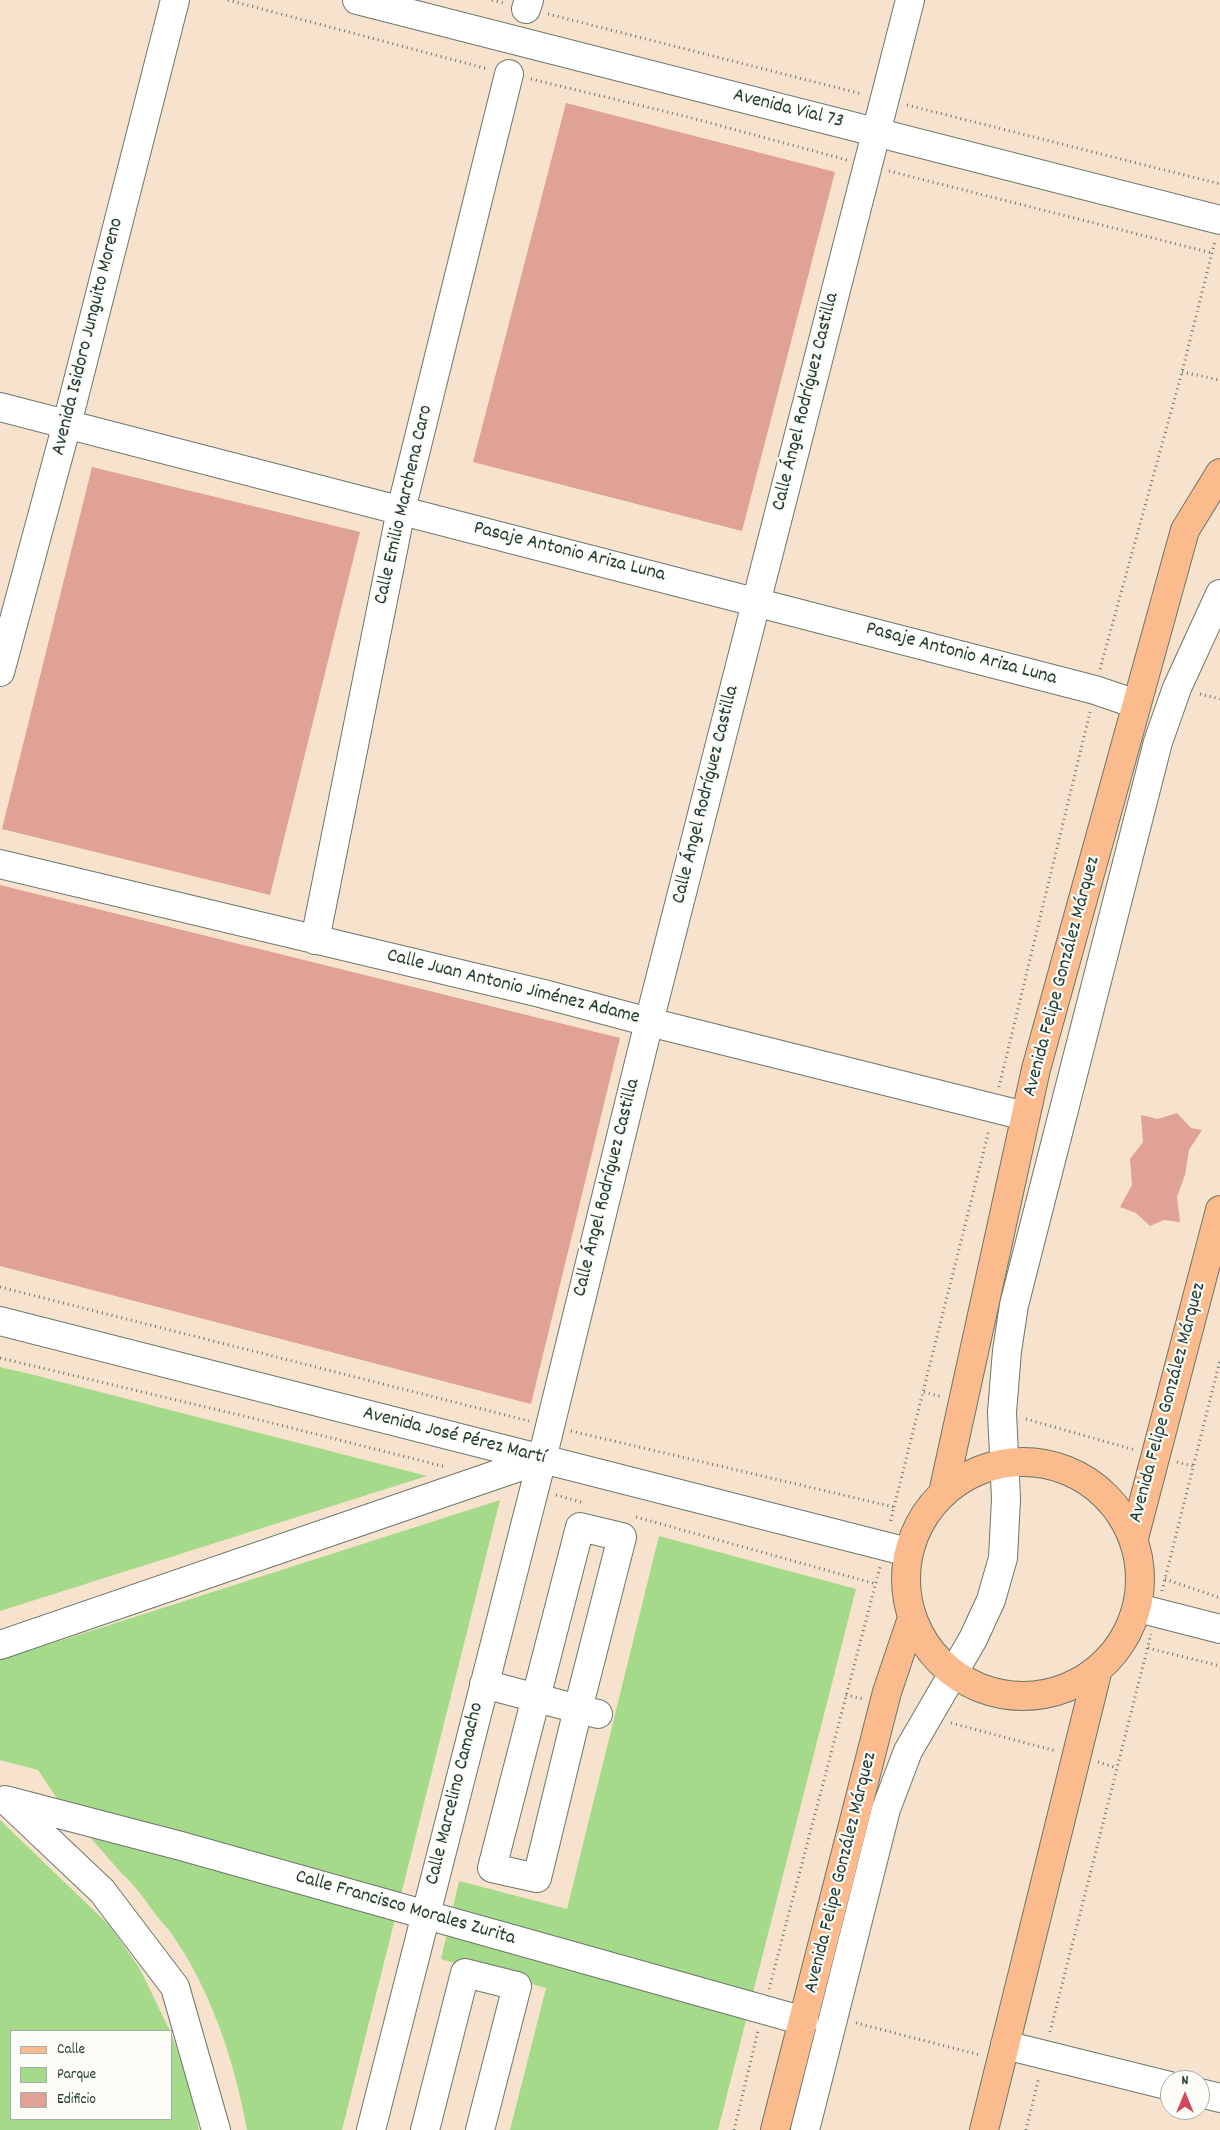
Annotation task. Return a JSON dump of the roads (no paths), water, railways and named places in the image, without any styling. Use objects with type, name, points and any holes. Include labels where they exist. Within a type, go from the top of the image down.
[{"type":"main road","name":"Avenida Felipe González Márquez","points":[[943,1493],[1036,1070],[1185,530],[1220,473]]},
{"type":"main road","name":"Avenida Felipe González Márquez","points":[[1134,1538],[1220,1210]]},
{"type":"main road","points":[[1012,1462],[1050,1465],[1086,1480],[1114,1505],[1134,1538],[1147,1611],[1132,1624],[1118,1648],[1098,1669],[1066,1688],[1029,1696],[992,1692],[943,1667],[930,1651],[912,1618],[905,1585],[908,1552],[922,1520],[943,1493],[975,1472],[1004,1464],[1012,1462]]},
{"type":"main road","name":"Avenida Felipe González Márquez","points":[[775,2130],[884,1705],[912,1618]]},
{"type":"main road","points":[[984,2130],[1098,1669]]},
{"type":"street","name":"Avenida Isidoro Junguito Moreno","points":[[0,672],[175,0]]},
{"type":"street","name":"Avenida Vial 73","points":[[356,0],[876,132],[1218,230]]},
{"type":"street","name":"Calle Ángel Rodríguez Castilla","points":[[542,1459],[649,1022],[910,0]]},
{"type":"street","name":"Calle Emilio Marchena Caro","points":[[316,940],[401,510],[509,74]]},
{"type":"street","name":"Pasaje Antonio Ariza Luna","points":[[0,407],[756,601],[1095,690],[1136,704]]},
{"type":"street","points":[[806,2130],[886,1809],[908,1751],[973,1639],[991,1600],[1003,1558],[1006,1499],[1002,1412],[1007,1351],[1014,1305],[1158,742],[1177,688],[1220,594]]},
{"type":"street","name":"Calle Juan Antonio Jiménez Adame","points":[[0,864],[540,993],[1025,1116]]},
{"type":"street","name":"Avenida José Pérez Martí","points":[[0,1322],[908,1552]]},
{"type":"street","points":[[0,1645],[542,1459]]},
{"type":"street","name":"Calle Marcelino Camacho","points":[[371,2130],[542,1459]]},
{"type":"street","points":[[580,1527],[622,1537],[588,1711],[537,1878],[492,1868],[580,1527]]},
{"type":"street","points":[[1147,1611],[1220,1629]]},
{"type":"street","points":[[484,1684],[588,1711]]},
{"type":"street","name":"Calle Francisco Morales Zurita","points":[[3,1799],[181,1846],[804,2021]]},
{"type":"street","name":"Calle Francisco Morales Zurita","points":[[3,1799],[102,1891],[174,1987],[216,2130]]},
{"type":"street","points":[[425,2130],[465,1974],[517,1986],[480,2130]]},
{"type":"street","points":[[1003,2052],[1045,2054],[1160,2083]]}]
